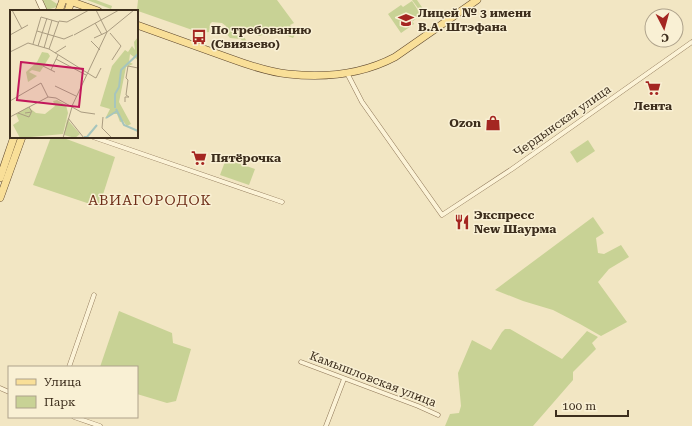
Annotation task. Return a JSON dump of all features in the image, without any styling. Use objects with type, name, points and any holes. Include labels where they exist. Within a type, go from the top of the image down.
[{"type":"main road","points":[[39,0],[44,10]]},
{"type":"main road","points":[[59,10],[63,0]]},
{"type":"main road","points":[[68,10],[70,0],[95,10]]},
{"type":"main road","points":[[138,25],[274,72],[304,75],[347,73],[368,69],[383,64],[477,0]]},
{"type":"main road","points":[[0,178],[14,138]]},
{"type":"main road","points":[[0,198],[22,138]]},
{"type":"street","name":"Чердынская улица","points":[[347,73],[362,102],[442,216],[512,169],[692,42]]},
{"type":"street","points":[[96,138],[282,202]]},
{"type":"street","points":[[69,366],[94,295]]},
{"type":"street","name":"Камышловская улица","points":[[301,362],[438,415]]},
{"type":"street","points":[[326,426],[344,379]]},
{"type":"street","points":[[77,418],[100,426]]},
{"type":"green space","points":[[41,0],[51,0],[57,4],[57,7],[46,10]]},
{"type":"green space","points":[[87,0],[96,0],[112,6],[111,9]]},
{"type":"green space","points":[[138,0],[277,0],[294,23],[290,25],[296,33],[293,38],[283,34],[279,29],[270,35],[266,34],[259,36],[251,32],[245,33],[243,36],[249,44],[254,44],[253,48],[246,49],[241,39],[230,38],[226,33],[226,26],[222,23],[212,22],[210,24],[209,32],[201,33],[137,10]]},
{"type":"green space","points":[[412,0],[417,0],[426,13],[423,15]]},
{"type":"green space","points":[[412,1],[421,15],[413,21],[410,17],[414,24],[401,33],[388,14],[401,5],[403,7]]},
{"type":"green space","points":[[51,138],[64,138],[115,157],[99,207],[33,185]]},
{"type":"green space","points":[[588,140],[595,151],[577,163],[570,152]]},
{"type":"green space","points":[[226,159],[255,169],[249,185],[220,175]]},
{"type":"green space","points":[[593,217],[604,233],[596,238],[598,253],[604,254],[621,245],[629,257],[609,269],[598,282],[627,322],[601,336],[553,310],[523,301],[495,290]]},
{"type":"green space","points":[[119,311],[172,333],[173,343],[191,349],[176,401],[167,403],[138,394],[138,366],[100,366]]},
{"type":"green space","points":[[505,329],[510,329],[562,359],[587,331],[598,337],[592,343],[596,349],[573,372],[573,380],[533,426],[445,426],[450,414],[459,413],[461,406],[458,373],[472,340],[491,350]]},
{"type":"place","name":"Лицей № 3 имени В.А. Штэфана","points":[[406,20]]},
{"type":"place","name":"По требованию (Свиязево)","points":[[199,37]]},
{"type":"place","name":"Лента","points":[[653,88]]},
{"type":"place","name":"Ozon","points":[[493,123]]},
{"type":"place","name":"Пятёрочка","points":[[199,158]]},
{"type":"place","name":"Экспресс New Шаурма","points":[[462,222]]},
{"type":"district","name":"АВИАГОРОДОК","points":[[150,200]]}]
